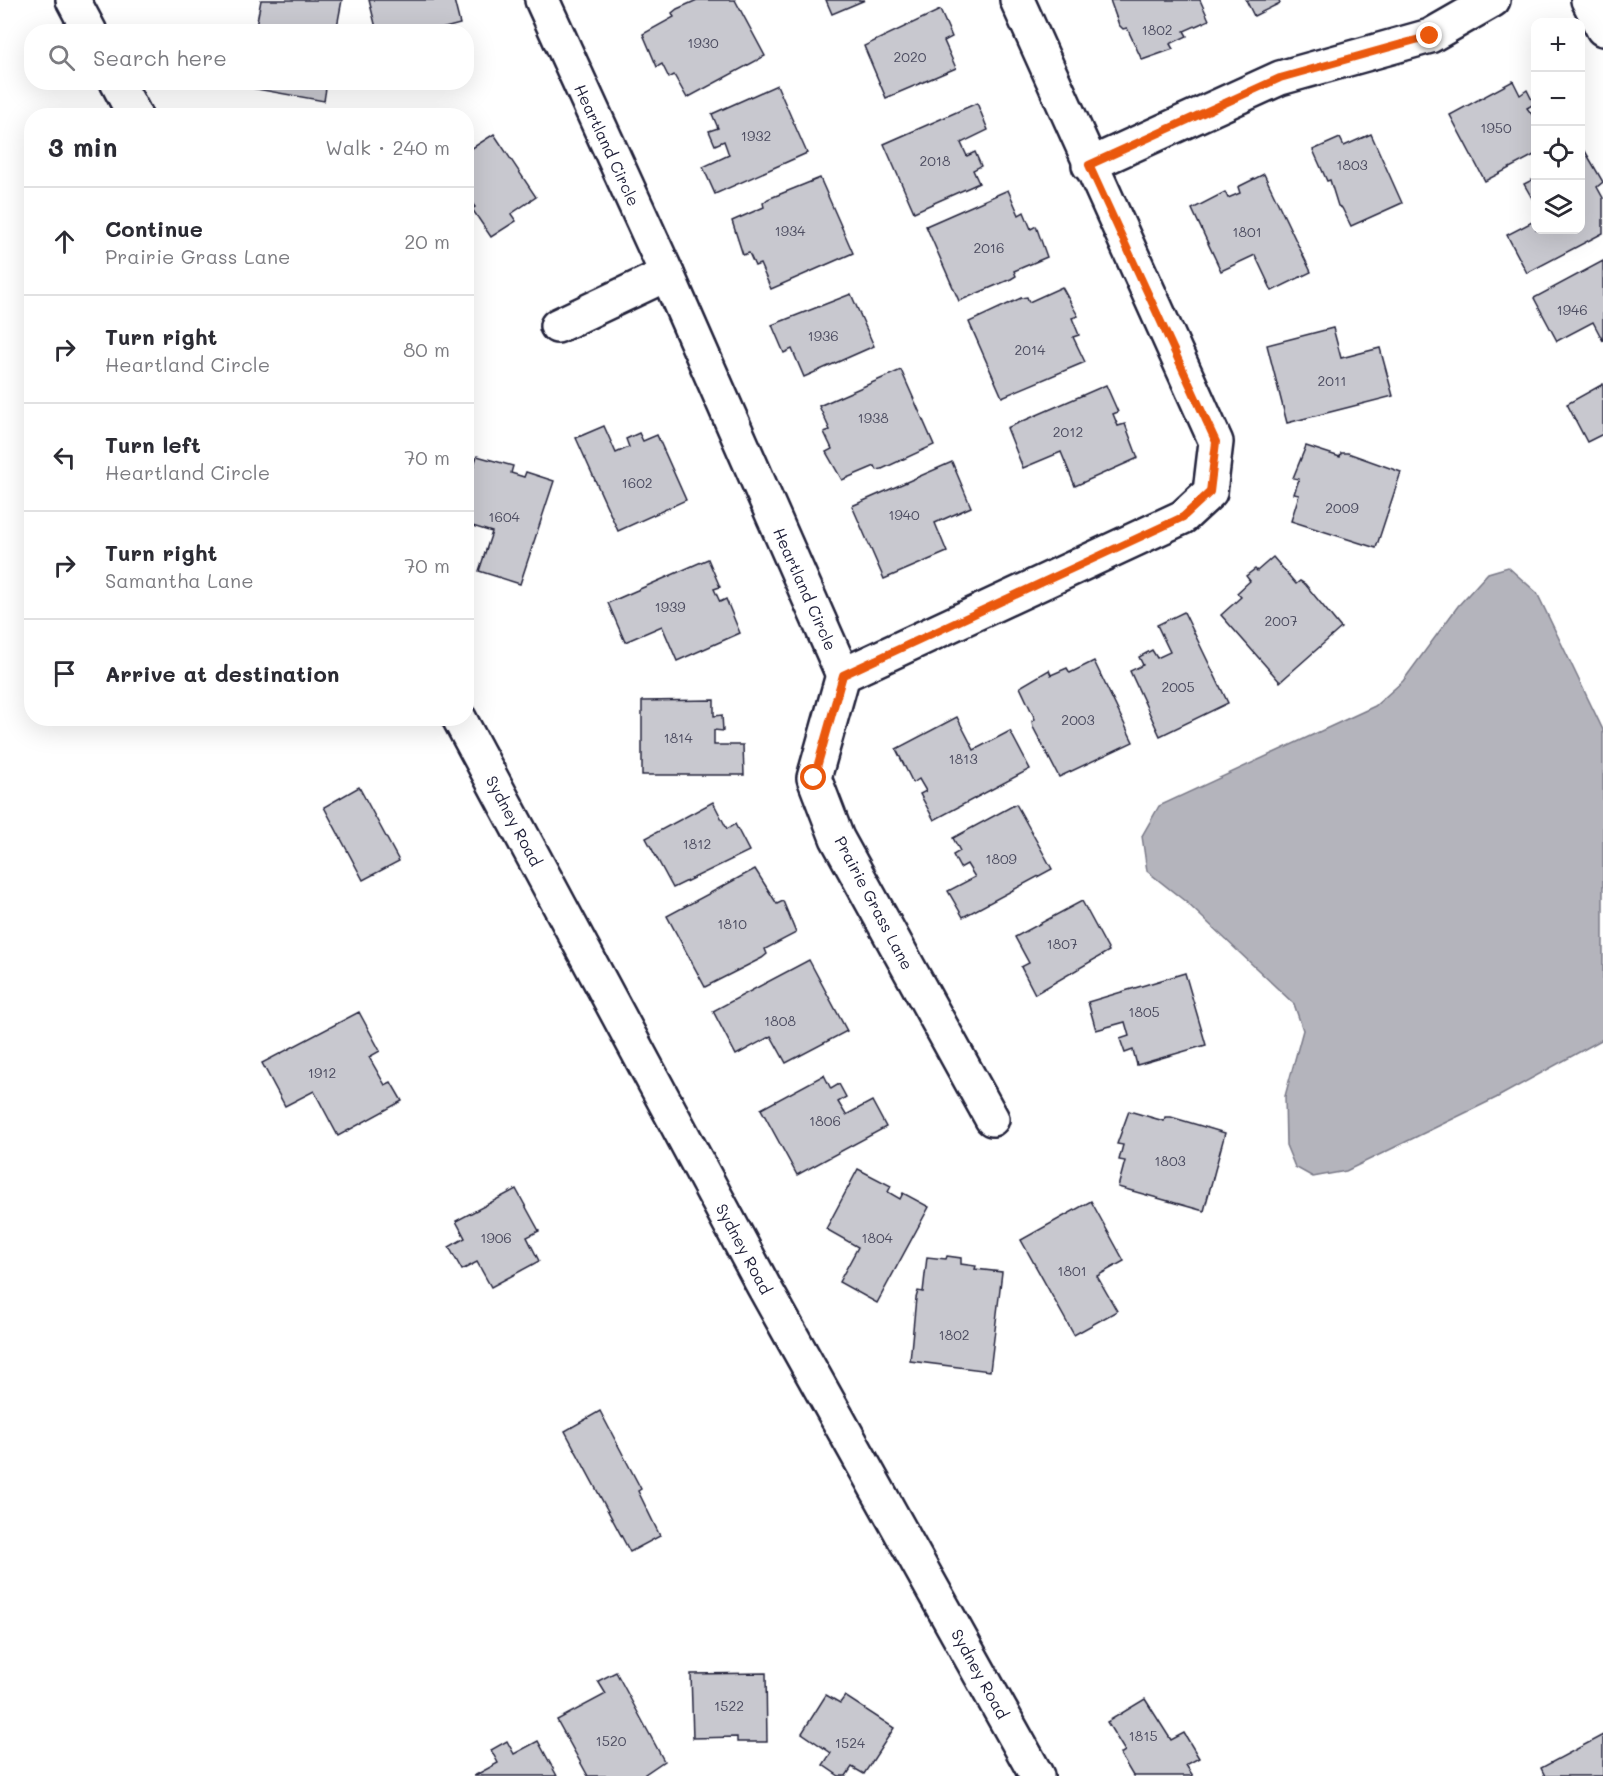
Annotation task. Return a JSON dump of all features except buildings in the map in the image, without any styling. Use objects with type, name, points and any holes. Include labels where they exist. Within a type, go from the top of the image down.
[{"type":"street","points":[[73,0],[86,24]]},
{"type":"street","name":"Heartland Circle","points":[[542,0],[667,274],[843,675]]},
{"type":"street","points":[[843,675],[1183,517],[1210,492],[1216,442],[1089,165],[1017,0]]},
{"type":"street","points":[[1089,165],[1280,78],[1430,36],[1493,0]]},
{"type":"street","points":[[1588,0],[1603,29]]},
{"type":"street","points":[[121,90],[131,108]]},
{"type":"street","points":[[557,326],[667,274]]},
{"type":"street","name":"Prairie Grass Lane","points":[[843,675],[814,778],[837,838],[992,1119]]},
{"type":"street","name":"Sydney Road","points":[[463,726],[763,1285],[1037,1776]]},
{"type":"shaded area","points":[[1508,567],[1537,593],[1603,730],[1603,1039],[1496,1098],[1346,1171],[1313,1177],[1295,1167],[1286,1145],[1285,1096],[1303,1030],[1294,1004],[1186,902],[1147,871],[1142,836],[1159,806],[1375,706],[1403,681],[1458,606],[1488,573]]},
{"type":"route","points":[[814,778],[843,675],[1183,517],[1210,492],[1216,442],[1089,165],[1280,78],[1430,36]]}]
